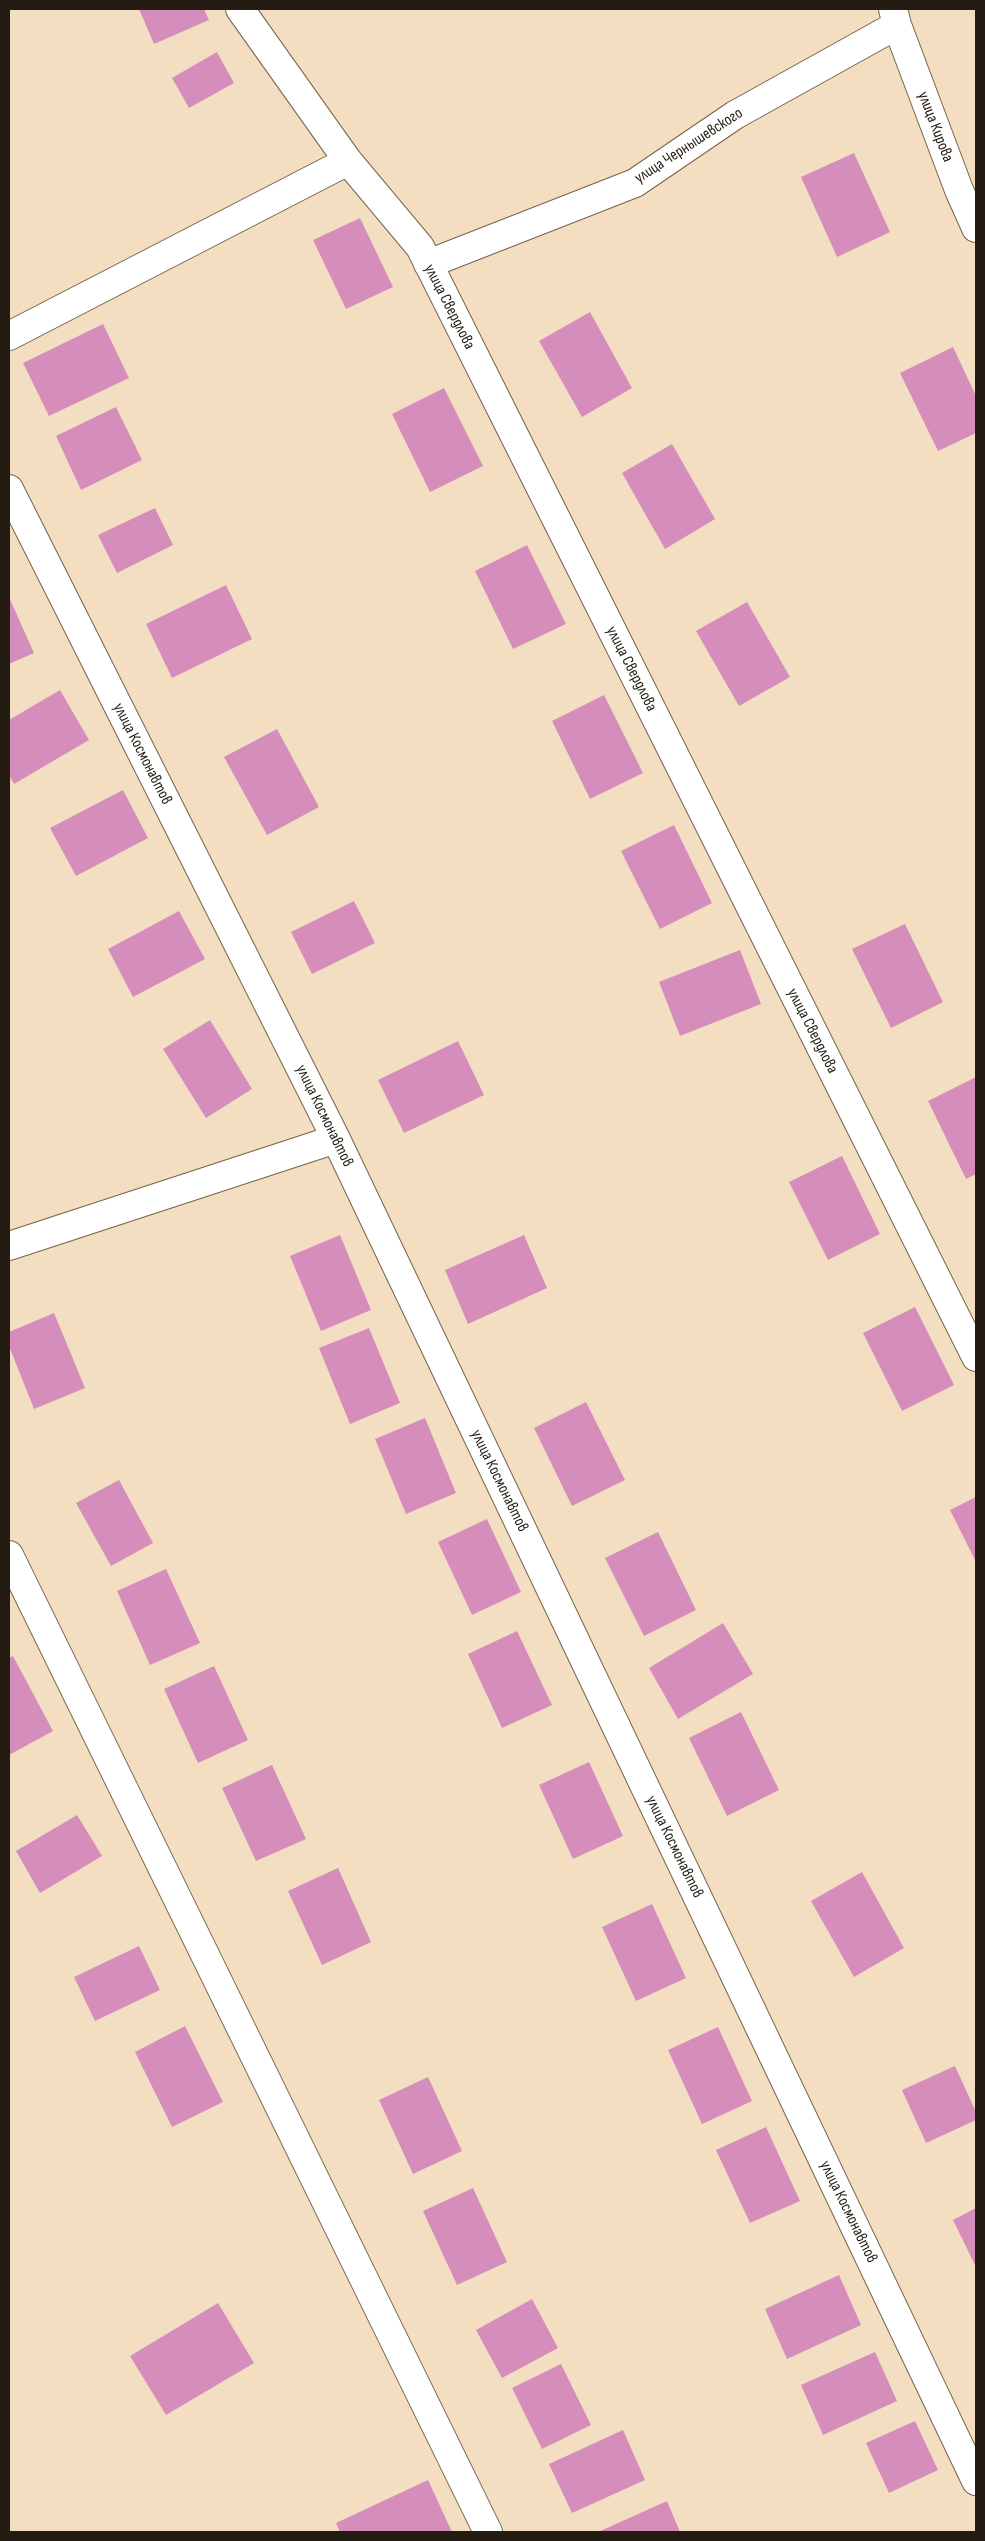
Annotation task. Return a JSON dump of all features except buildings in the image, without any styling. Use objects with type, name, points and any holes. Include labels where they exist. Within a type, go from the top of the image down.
[{"type":"street","name":"улица Свердлова","points":[[240,9],[348,161],[420,247],[976,1358]]},
{"type":"street","name":"улица Кирова","points":[[895,17],[968,186],[976,228]]},
{"type":"street","name":"улица Чернышевского","points":[[428,264],[635,183],[736,115],[895,17]]},
{"type":"street","points":[[9,336],[348,161]]},
{"type":"street","name":"улица Космонавтов","points":[[9,489],[336,1139],[976,2481]]},
{"type":"street","points":[[9,1246],[336,1139]]},
{"type":"street","points":[[9,1555],[488,2532]]}]
